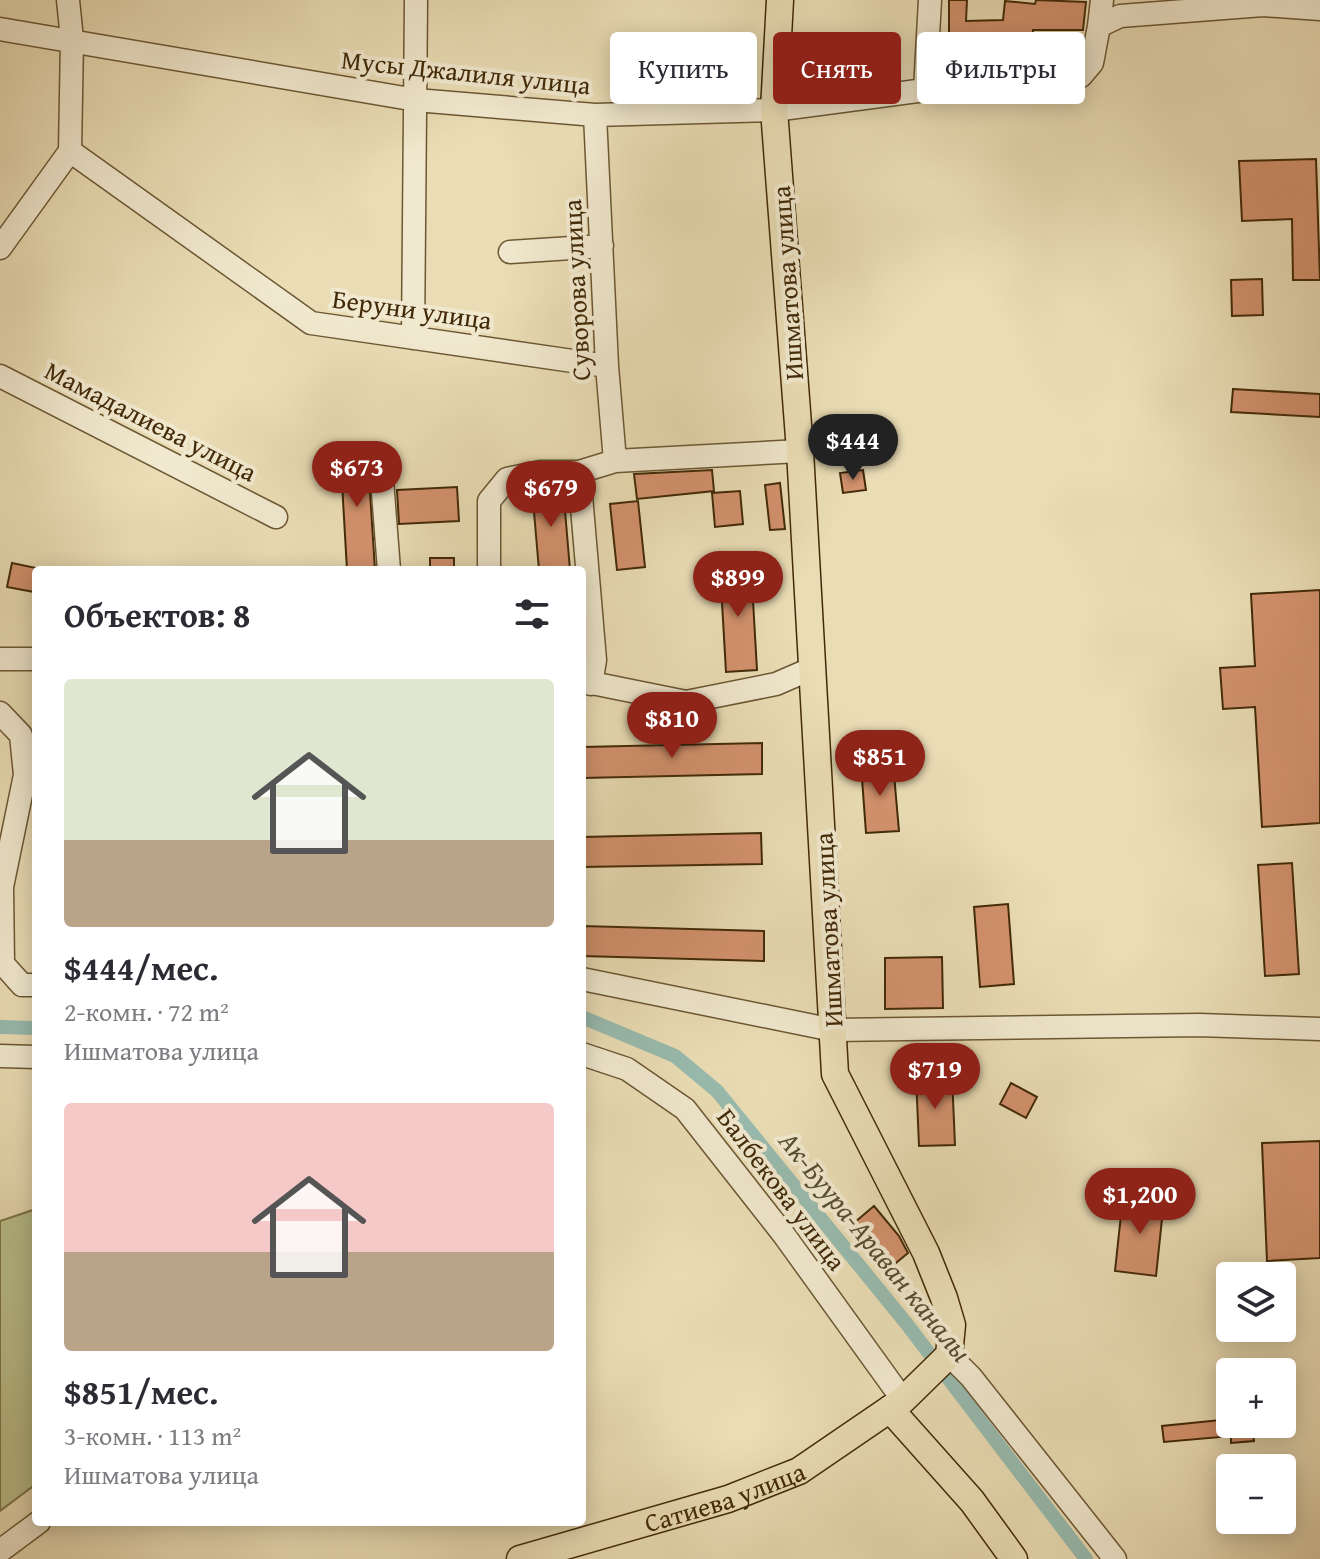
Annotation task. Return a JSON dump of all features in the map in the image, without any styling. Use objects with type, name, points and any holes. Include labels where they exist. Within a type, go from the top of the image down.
[{"type":"main road","name":"Ишматова улица","points":[[780,0],[774,110],[800,451],[835,1074],[926,1253],[952,1325],[949,1355]]},
{"type":"main road","name":"Сатиева улица","points":[[520,1559],[728,1499],[799,1471],[901,1401],[949,1355]]},
{"type":"main road","points":[[901,1401],[1014,1559]]},
{"type":"street","points":[[0,248],[70,151],[72,39],[68,0]]},
{"type":"street","points":[[413,338],[416,0]]},
{"type":"street","points":[[928,32],[930,0]]},
{"type":"street","points":[[1099,26],[1102,0]]},
{"type":"street","points":[[1099,26],[1120,16],[1263,5],[1320,9]]},
{"type":"street","name":"Мусы Джалиля улица","points":[[1085,71],[1092,63],[1099,26]]},
{"type":"street","name":"Мусы Джалиля улица","points":[[0,29],[416,100],[595,115],[774,110],[917,91]]},
{"type":"street","name":"Суворова улица","points":[[595,115],[607,366],[615,461]]},
{"type":"street","name":"Беруни улица","points":[[70,151],[311,323],[607,366]]},
{"type":"street","points":[[510,252],[602,246]]},
{"type":"street","name":"Мамадалиева улица","points":[[0,376],[276,517]]},
{"type":"street","points":[[489,566],[489,501],[507,479],[540,472],[579,472],[615,461],[800,451]]},
{"type":"street","points":[[381,467],[389,566]]},
{"type":"street","points":[[579,472],[595,660],[587,683],[686,702],[776,684],[813,668]]},
{"type":"street","points":[[0,659],[32,659]]},
{"type":"street","points":[[0,713],[21,735],[31,775],[1,887],[3,964],[22,985],[32,985]]},
{"type":"street","points":[[586,980],[833,1030],[1199,1025],[1320,1029]]},
{"type":"street","name":"Балбекова улица","points":[[586,1055],[627,1069],[685,1109],[784,1235],[901,1401]]},
{"type":"street","points":[[0,1056],[32,1057]]},
{"type":"street","points":[[949,1355],[971,1377],[1115,1559]]},
{"type":"street","points":[[0,1551],[34,1526]]},
{"type":"green space","points":[[32,1210],[32,1487],[0,1511],[0,1221]]},
{"type":"building","points":[[949,0],[967,0],[966,21],[1003,20],[1005,1],[1035,4],[1036,0],[1086,2],[1083,30],[949,32]]},
{"type":"building","points":[[1316,159],[1320,280],[1293,280],[1292,219],[1242,221],[1239,161]]},
{"type":"building","points":[[1262,279],[1263,315],[1232,316],[1231,280]]},
{"type":"building","points":[[1233,389],[1320,394],[1320,417],[1231,412]]},
{"type":"building","points":[[856,432],[858,446],[840,449],[838,435]]},
{"type":"building","points":[[367,446],[375,566],[347,566],[340,448]]},
{"type":"building","points":[[712,470],[714,491],[637,499],[634,474]]},
{"type":"building","points":[[863,470],[866,490],[843,493],[840,473]]},
{"type":"building","points":[[780,483],[785,529],[770,530],[765,485]]},
{"type":"building","points":[[457,487],[459,521],[399,524],[397,490]]},
{"type":"building","points":[[563,487],[570,566],[539,566],[532,489]]},
{"type":"building","points":[[740,491],[743,524],[715,527],[712,493]]},
{"type":"building","points":[[638,501],[645,567],[617,570],[610,504]]},
{"type":"building","points":[[430,558],[454,558],[454,566],[430,566]]},
{"type":"building","points":[[12,563],[32,567],[32,592],[7,587]]},
{"type":"building","points":[[751,566],[757,670],[726,672],[720,568]]},
{"type":"building","points":[[1320,590],[1320,823],[1262,827],[1255,707],[1223,709],[1220,668],[1255,666],[1251,594]]},
{"type":"building","points":[[762,743],[762,774],[586,778],[586,747]]},
{"type":"building","points":[[893,763],[899,831],[866,833],[861,765]]},
{"type":"building","points":[[761,833],[762,864],[586,867],[586,837]]},
{"type":"building","points":[[1292,863],[1299,974],[1265,976],[1258,865]]},
{"type":"building","points":[[1008,904],[1014,984],[980,987],[974,907]]},
{"type":"building","points":[[586,926],[764,931],[764,961],[586,956]]},
{"type":"building","points":[[942,957],[943,1008],[885,1009],[885,958]]},
{"type":"building","points":[[916,1076],[952,1076],[955,1145],[919,1146]]},
{"type":"building","points":[[1011,1083],[1037,1097],[1026,1118],[1000,1104]]},
{"type":"building","points":[[1320,1141],[1320,1258],[1267,1261],[1262,1143]]},
{"type":"building","points":[[1123,1196],[1164,1200],[1156,1276],[1115,1271]]},
{"type":"building","points":[[874,1206],[899,1236],[908,1253],[885,1272],[848,1228]]},
{"type":"building","points":[[1216,1420],[1216,1437],[1164,1442],[1162,1426]]},
{"type":"building","points":[[1231,1438],[1254,1438],[1254,1441],[1231,1443]]},
{"type":"waterway","name":"Ак-Буура-Араван каналы","points":[[586,1019],[675,1056],[717,1091],[906,1323],[1086,1559]]},
{"type":"waterway","name":"Ак-Буура-Араван каналы","points":[[0,1027],[32,1028]]}]
